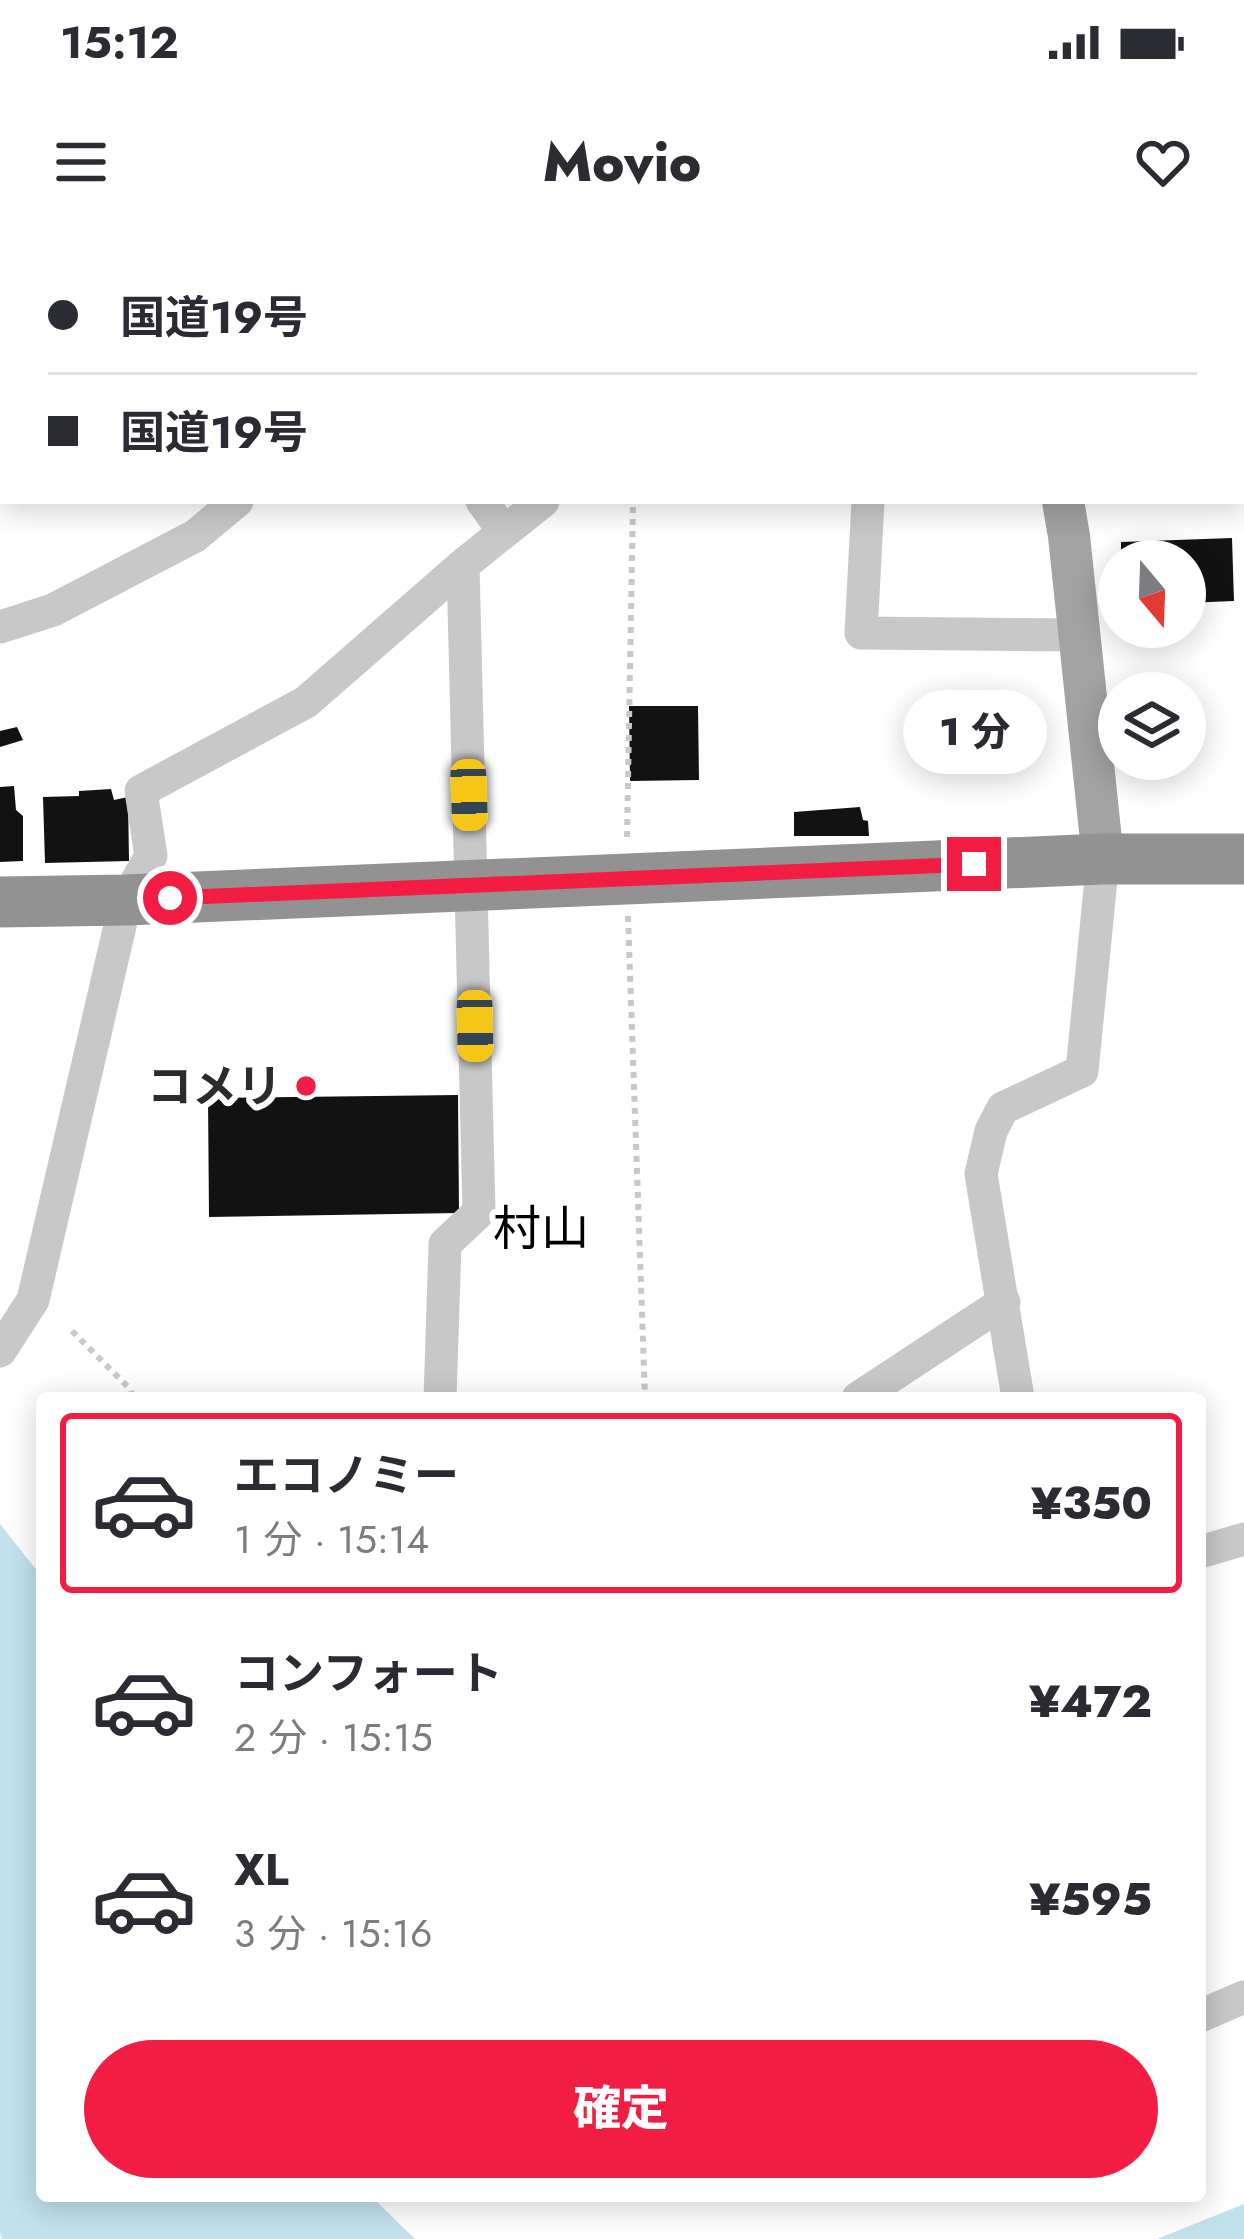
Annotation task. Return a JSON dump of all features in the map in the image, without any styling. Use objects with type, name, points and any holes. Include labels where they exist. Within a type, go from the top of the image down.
[{"type":"highway","points":[[0,902],[1102,859],[1244,859]]},
{"type":"main road","points":[[1063,504],[1102,859]]},
{"type":"street","points":[[0,627],[52,610],[195,536],[233,504]]},
{"type":"street","points":[[484,504],[504,532]]},
{"type":"street","points":[[0,1351],[33,1300],[126,900],[151,856],[141,791],[306,702],[539,504]]},
{"type":"street","points":[[868,504],[861,633],[1079,635]]},
{"type":"street","points":[[440,1392],[445,1244],[479,1212],[463,565]]},
{"type":"street","points":[[1017,1392],[981,1174],[991,1132],[1003,1108],[1082,1071],[1102,859]]},
{"type":"street","points":[[867,1392],[1004,1302]]},
{"type":"street","points":[[1206,1550],[1244,1539]]},
{"type":"street","points":[[1206,2013],[1244,1997]]},
{"type":"path","points":[[633,504],[627,880],[645,1392]]},
{"type":"path","points":[[72,1330],[131,1392]]},
{"type":"water","points":[[0,1524],[36,1569],[36,2202],[377,2202],[415,2239],[2,2239]]},
{"type":"water","points":[[1244,2204],[1244,2239],[1157,2239]]},
{"type":"building","points":[[1232,538],[1234,601],[1206,602],[1206,540],[1176,540]]},
{"type":"building","points":[[629,706],[698,706],[699,780],[630,781]]},
{"type":"building","points":[[17,727],[23,740],[0,747],[0,731]]},
{"type":"building","points":[[14,786],[16,810],[23,816],[23,861],[0,862],[0,787]]},
{"type":"building","points":[[111,789],[114,800],[128,797],[129,861],[45,863],[43,797]]},
{"type":"building","points":[[860,807],[869,836],[794,836],[794,812]]},
{"type":"building","points":[[458,1095],[459,1213],[209,1217],[208,1098]]},
{"type":"place","name":"コメリ","points":[[306,1086]]},
{"type":"district","name":"村山","points":[[541,1228]]},
{"type":"route","points":[[170,898],[974,864]]}]
